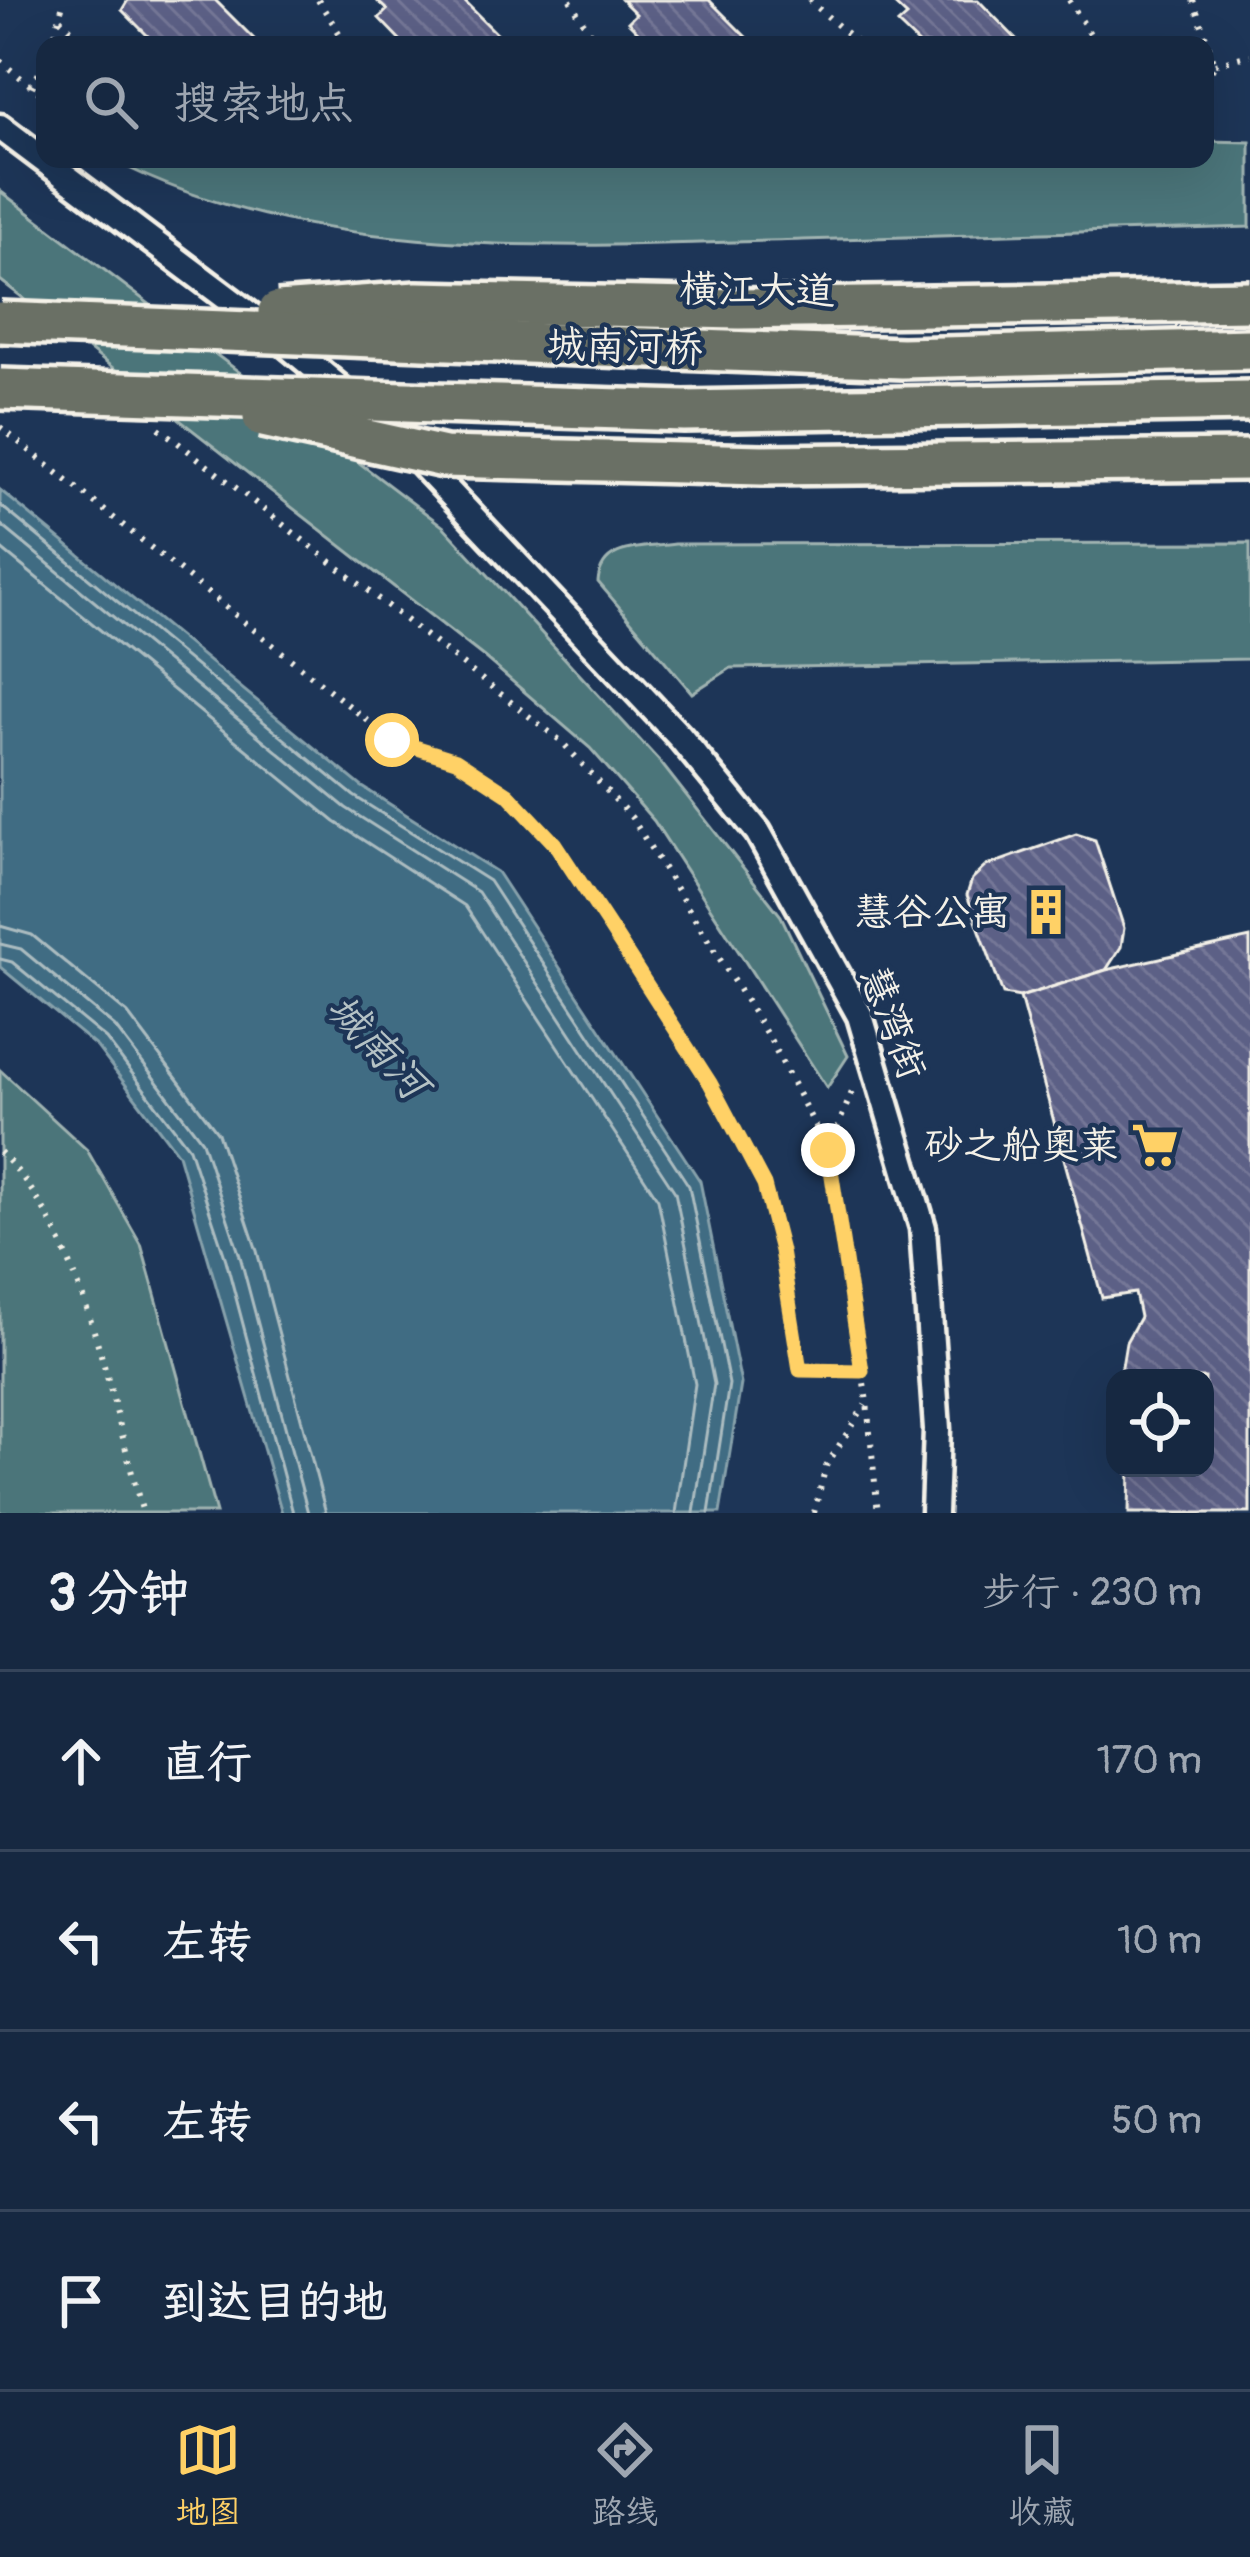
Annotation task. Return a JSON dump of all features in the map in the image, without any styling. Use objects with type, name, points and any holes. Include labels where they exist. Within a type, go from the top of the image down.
[{"type":"highway","points":[[87,326],[417,302],[740,309],[1250,301]]},
{"type":"highway","name":"城南河桥","points":[[0,322],[902,358],[1250,349]]},
{"type":"highway","name":"城南河桥","points":[[0,389],[160,408],[684,412],[1250,401]]},
{"type":"highway","points":[[160,408],[443,457],[762,465],[1250,460]]},
{"type":"street","name":"慧湾街","points":[[0,127],[36,154]]},
{"type":"street","name":"慧湾街","points":[[55,168],[262,324],[388,429],[680,737],[758,832],[860,1016],[923,1228],[938,1429],[934,1513]]},
{"type":"street","name":"横江大道","points":[[262,324],[568,324],[782,332],[1250,322]]},
{"type":"street","points":[[388,429],[820,440],[1250,430]]},
{"type":"path","points":[[55,36],[64,0]]},
{"type":"path","points":[[318,0],[341,36]]},
{"type":"path","points":[[569,0],[591,36]]},
{"type":"path","points":[[809,0],[850,36]]},
{"type":"path","points":[[1069,0],[1091,36]]},
{"type":"path","points":[[1193,0],[1205,36]]},
{"type":"path","points":[[60,19],[78,36]]},
{"type":"path","points":[[1214,61],[1250,55]]},
{"type":"path","points":[[0,61],[36,90]]},
{"type":"path","points":[[32,87],[36,79]]},
{"type":"path","points":[[160,408],[561,741],[632,818],[771,1041],[828,1150],[867,1402],[878,1513]]},
{"type":"path","points":[[0,427],[392,740],[456,760],[508,794],[555,844],[710,1083],[764,1185],[781,1251],[800,1370],[862,1371]]},
{"type":"path","points":[[828,1150],[856,1081]]},
{"type":"path","points":[[0,1152],[48,1213],[80,1297],[142,1513]]},
{"type":"path","points":[[814,1513],[826,1466],[867,1402]]},
{"type":"green space","points":[[1214,141],[1250,142],[1250,227],[539,245],[360,233],[273,217],[190,193],[132,168],[1214,168]]},
{"type":"green space","points":[[0,191],[444,527],[661,763],[781,916],[848,1056],[827,1088],[654,821],[590,748],[484,657],[0,280]]},
{"type":"green space","points":[[1250,543],[1250,659],[731,668],[692,693],[598,582],[601,569],[615,554],[675,544]]},
{"type":"green space","points":[[0,1070],[87,1150],[141,1244],[216,1513],[0,1513]]},
{"type":"water","name":"城南河","points":[[0,490],[361,786],[497,872],[700,1181],[741,1384],[720,1513],[282,1513],[178,1154],[97,1047],[0,967]]},
{"type":"building","points":[[128,0],[215,0],[251,36],[148,36],[122,10]]},
{"type":"building","points":[[376,0],[463,0],[499,36],[396,36],[379,18],[387,10]]},
{"type":"building","points":[[622,0],[709,0],[745,36],[642,36],[628,22],[636,14]]},
{"type":"building","points":[[890,0],[978,0],[1013,36],[911,36],[898,24],[907,16]]},
{"type":"building","name":"慧谷公寓","points":[[1076,834],[1095,840],[1124,928],[1121,947],[1106,970],[1020,997],[1003,994],[967,895],[972,879],[986,866]]},
{"type":"building","name":"砂之船奥莱","points":[[1250,938],[1250,1513],[1129,1513],[1130,1477],[1214,1477],[1214,1369],[1122,1369],[1126,1342],[1140,1317],[1135,1293],[1102,1298],[1020,997],[1106,970]]},
{"type":"place","name":"慧谷公寓","points":[[1046,912]]},
{"type":"place","name":"砂之船奥莱","points":[[1155,1145]]},
{"type":"route","points":[[392,740],[456,760],[508,794],[555,844],[710,1083],[764,1185],[781,1251],[800,1370],[862,1371],[828,1150]]}]
